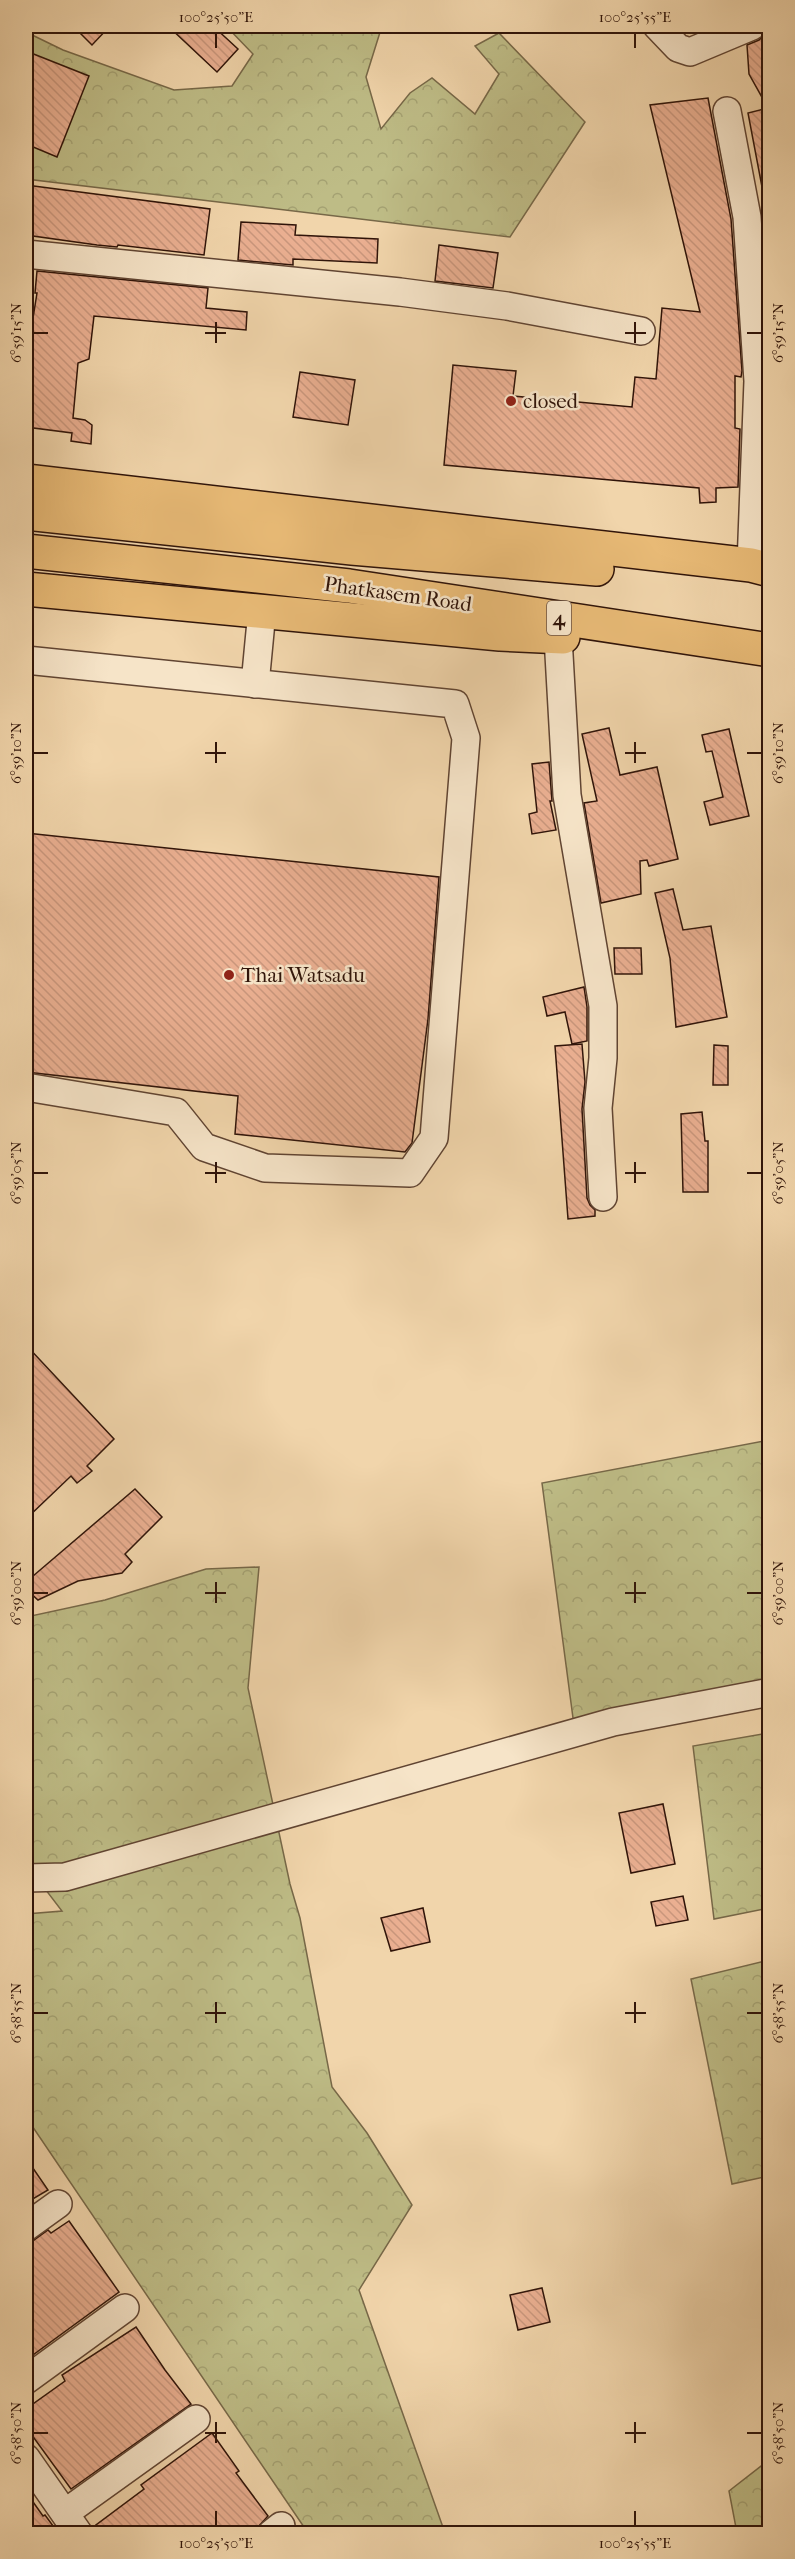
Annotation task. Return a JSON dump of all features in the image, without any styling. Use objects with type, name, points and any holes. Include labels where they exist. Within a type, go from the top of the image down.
[{"type":"highway","points":[[26,481],[763,573]]},
{"type":"highway","name":"Phatkasem Road","points":[[26,513],[352,548],[763,573]]},
{"type":"highway","name":"Phatkasem Road","points":[[26,551],[349,586],[757,649]]},
{"type":"highway","points":[[26,589],[500,634],[757,649]]},
{"type":"street","points":[[657,26],[678,48],[690,52],[752,26]]},
{"type":"street","points":[[727,111],[758,215],[763,353],[758,381],[763,573]]},
{"type":"street","points":[[26,254],[507,306],[641,331]]},
{"type":"street","points":[[255,684],[262,611]]},
{"type":"street","points":[[558,637],[567,795],[603,1006],[603,1058],[598,1108],[603,1197]]},
{"type":"street","points":[[26,660],[455,704],[466,738],[434,1138],[410,1173],[265,1168],[204,1148],[176,1112],[26,1087]]},
{"type":"street","points":[[26,1878],[65,1876],[613,1722],[770,1692]]},
{"type":"street","points":[[26,2227],[58,2204]]},
{"type":"street","points":[[26,2380],[125,2308]]},
{"type":"street","points":[[26,2458],[72,2523],[196,2419]]},
{"type":"green space","points":[[226,26],[379,26],[381,29],[366,77],[381,129],[410,93],[432,78],[475,114],[499,74],[475,46],[499,33],[585,122],[510,237],[26,179],[26,32],[63,50],[174,90],[232,86],[253,54]]},
{"type":"green space","points":[[769,1440],[769,1693],[575,1733],[542,1483]]},
{"type":"green space","points":[[259,1567],[248,1688],[290,1884],[300,1918],[332,2087],[367,2133],[412,2205],[359,2290],[445,2533],[308,2533],[26,2117],[26,1914],[62,1911],[26,1864],[26,1617],[105,1600],[206,1569]]},
{"type":"green space","points":[[769,1733],[769,1908],[714,1919],[693,1746]]},
{"type":"green space","points":[[769,1960],[769,2176],[732,2184],[691,1979]]},
{"type":"green space","points":[[769,2421],[769,2533],[737,2533],[729,2491],[765,2463],[764,2422]]},
{"type":"building","points":[[73,26],[110,26],[92,45]]},
{"type":"building","points":[[168,26],[213,26],[238,49],[217,72]]},
{"type":"building","points":[[766,33],[770,33],[770,186],[762,187],[748,113],[768,108],[749,74],[747,45],[759,40]]},
{"type":"building","points":[[26,51],[89,76],[57,157],[26,144]]},
{"type":"building","points":[[708,98],[731,219],[742,371],[741,377],[735,376],[735,428],[740,429],[738,487],[716,488],[716,502],[700,503],[699,488],[444,465],[453,365],[516,371],[513,396],[632,407],[635,377],[656,379],[662,308],[700,312],[650,105]]},
{"type":"building","points":[[26,185],[210,209],[204,255],[118,245],[117,247],[97,245],[26,235]]},
{"type":"building","points":[[241,222],[296,225],[295,235],[378,239],[377,263],[293,259],[293,265],[238,260]]},
{"type":"building","points":[[439,245],[498,253],[493,288],[435,281]]},
{"type":"building","points":[[37,271],[208,288],[206,308],[247,312],[246,330],[94,316],[89,359],[78,363],[73,418],[85,420],[92,425],[91,444],[71,441],[72,433],[26,427],[26,362],[37,293],[35,293]]},
{"type":"building","points":[[300,372],[355,380],[348,425],[293,417]]},
{"type":"building","points":[[609,728],[620,775],[657,767],[678,859],[649,866],[647,860],[640,861],[641,894],[601,903],[584,803],[597,801],[582,734]]},
{"type":"building","points":[[729,729],[749,816],[710,825],[704,802],[723,797],[712,751],[706,752],[702,735]]},
{"type":"building","points":[[549,762],[552,801],[550,801],[556,830],[532,834],[529,814],[537,812],[532,764]]},
{"type":"building","name":"Thai Watsadu","points":[[26,833],[439,877],[428,1019],[412,1143],[405,1152],[235,1134],[238,1096],[26,1072]]},
{"type":"building","points":[[673,889],[683,930],[711,926],[727,1017],[676,1027],[670,958],[655,893]]},
{"type":"building","points":[[614,948],[641,948],[642,974],[615,974]]},
{"type":"building","points":[[584,987],[587,1007],[587,1041],[572,1044],[565,1012],[547,1016],[543,997]]},
{"type":"building","points":[[582,1044],[585,1082],[582,1109],[587,1198],[595,1210],[595,1216],[568,1219],[555,1046]]},
{"type":"building","points":[[714,1045],[728,1046],[728,1085],[713,1085]]},
{"type":"building","points":[[702,1112],[705,1141],[708,1141],[708,1192],[683,1192],[681,1114]]},
{"type":"building","points":[[26,1345],[114,1439],[87,1466],[92,1471],[77,1483],[71,1476],[26,1519]]},
{"type":"building","points":[[135,1489],[162,1517],[125,1554],[132,1562],[122,1573],[78,1581],[38,1600],[26,1589],[26,1582]]},
{"type":"building","points":[[663,1804],[675,1864],[631,1873],[619,1813]]},
{"type":"building","points":[[683,1896],[688,1920],[656,1926],[651,1902]]},
{"type":"building","points":[[423,1908],[430,1942],[391,1951],[381,1918]]},
{"type":"building","points":[[26,2158],[48,2190],[26,2203]]},
{"type":"building","points":[[69,2221],[119,2292],[26,2360],[26,2246],[48,2230],[51,2233]]},
{"type":"building","points":[[542,2288],[550,2322],[518,2330],[510,2295]]},
{"type":"building","points":[[136,2327],[191,2404],[71,2489],[26,2427],[26,2409],[65,2381],[62,2375]]},
{"type":"building","points":[[212,2433],[239,2471],[236,2473],[268,2516],[257,2528],[256,2534],[103,2534],[96,2525],[144,2489],[141,2485]]},
{"type":"building","points":[[26,2492],[43,2516],[45,2515],[59,2534],[26,2534]]},
{"type":"place","name":"closed","points":[[511,401]]},
{"type":"place","name":"Thai Watsadu","points":[[229,975]]}]
